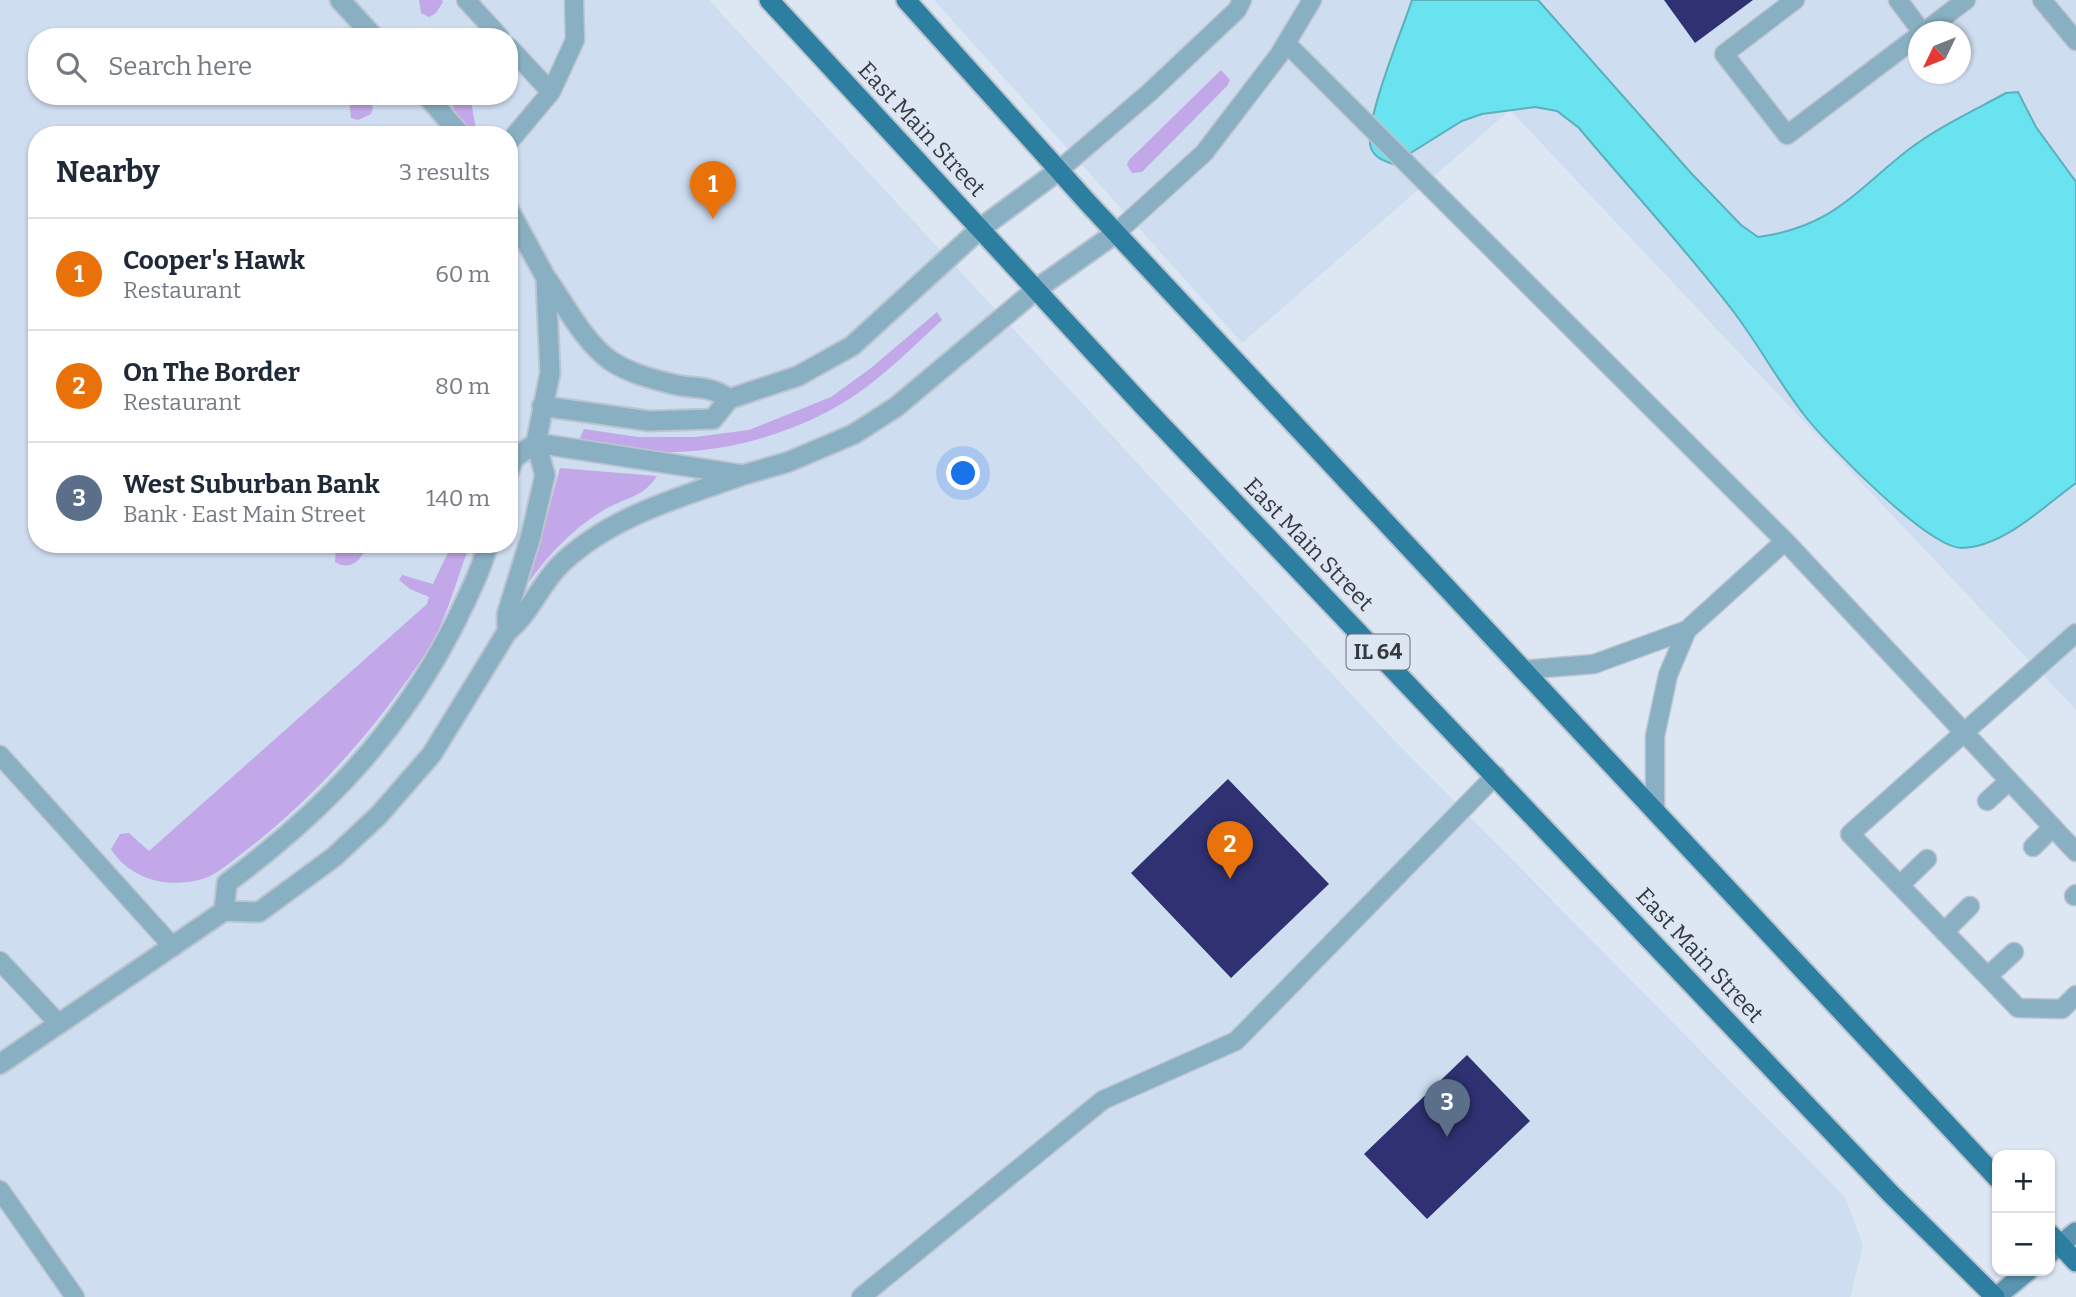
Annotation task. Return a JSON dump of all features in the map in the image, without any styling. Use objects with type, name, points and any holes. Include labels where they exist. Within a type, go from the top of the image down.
[{"type":"main road","name":"East Main Street","points":[[769,0],[1038,288],[1146,409],[1891,1194],[1995,1297]]},
{"type":"main road","points":[[906,0],[1115,233],[1992,1173]]},
{"type":"main road","points":[[2055,1243],[2076,1232]]},
{"type":"main road","points":[[2055,1246],[2076,1262]]},
{"type":"main road","points":[[1995,1297],[2022,1276]]},
{"type":"street","points":[[340,0],[366,28]]},
{"type":"street","points":[[435,105],[453,126]]},
{"type":"street","points":[[542,407],[649,421],[713,419],[729,399],[797,376],[852,346],[982,228],[1058,171]]},
{"type":"street","points":[[518,226],[546,278],[591,341],[611,361],[642,376],[677,385],[715,388],[729,399]]},
{"type":"street","points":[[0,1064],[224,911],[259,912],[334,857],[379,815],[432,754],[507,632],[523,620],[539,592],[561,564],[585,543],[615,523],[645,510],[820,450],[854,434],[896,407],[1038,288],[1115,233]]},
{"type":"street","points":[[507,632],[507,614],[531,536],[545,475],[536,443],[550,373],[546,278]]},
{"type":"street","points":[[518,455],[536,443],[743,475]]},
{"type":"street","points":[[224,911],[228,883],[269,852],[342,784],[400,717],[432,669],[461,610],[484,553]]},
{"type":"lane","points":[[466,0],[492,28]]},
{"type":"lane","points":[[518,131],[551,92],[576,40],[574,0]]},
{"type":"lane","points":[[1058,171],[1150,93],[1237,10],[1242,0]]},
{"type":"lane","points":[[1115,233],[1204,153],[1286,44],[1312,0]]},
{"type":"lane","points":[[1795,0],[1724,54],[1787,135],[1908,44]]},
{"type":"lane","points":[[1898,0],[1914,21]]},
{"type":"lane","points":[[1938,21],[1966,0]]},
{"type":"lane","points":[[2042,0],[2076,41]]},
{"type":"lane","points":[[1286,44],[1785,541],[2076,852]]},
{"type":"lane","points":[[518,57],[551,92]]},
{"type":"lane","points":[[1522,670],[1594,664],[1686,630],[1785,541]]},
{"type":"lane","points":[[1655,812],[1655,736],[1668,675],[1686,630]]},
{"type":"lane","points":[[2076,633],[1850,834],[2018,1008],[2062,1009],[2076,995]]},
{"type":"lane","points":[[0,755],[173,947]]},
{"type":"lane","points":[[861,1297],[1103,1101],[1236,1041],[1496,775]]},
{"type":"lane","points":[[1987,801],[2009,780]]},
{"type":"lane","points":[[2032,847],[2053,827]]},
{"type":"lane","points":[[1900,886],[1927,859]]},
{"type":"lane","points":[[1944,932],[1970,906]]},
{"type":"lane","points":[[1988,976],[2014,952]]},
{"type":"lane","points":[[0,961],[59,1024]]},
{"type":"lane","points":[[0,1190],[75,1297]]},
{"type":"shaded area","points":[[0,0],[709,0],[1389,735],[1845,1197],[1863,1245],[1850,1297],[0,1297]]},
{"type":"shaded area","points":[[419,0],[443,2],[436,13],[429,17],[421,13]]},
{"type":"shaded area","points":[[934,0],[2076,0],[2076,710],[1510,110],[1242,343]]},
{"type":"shaded area","points":[[1221,70],[1230,80],[1227,86],[1142,172],[1132,173],[1127,165],[1129,160]]},
{"type":"shaded area","points":[[350,105],[372,105],[371,114],[358,120],[351,118]]},
{"type":"shaded area","points":[[453,105],[472,105],[475,126],[457,126]]},
{"type":"shaded area","points":[[937,312],[942,320],[903,357],[861,391],[797,426],[725,447],[687,451],[650,452],[579,440],[584,429],[638,437],[695,437],[749,430],[831,397],[871,368]]},
{"type":"shaded area","points":[[560,468],[657,476],[645,489],[607,508],[579,527],[552,553],[529,582]]},
{"type":"shaded area","points":[[336,553],[363,553],[351,565],[335,562]]},
{"type":"shaded area","points":[[448,553],[467,553],[435,637],[410,677],[345,758],[271,830],[217,872],[186,882],[149,879],[128,868],[119,859],[111,849],[120,834],[129,833],[149,851],[427,604],[429,597],[410,589],[399,580],[402,575],[433,584]]},
{"type":"water","points":[[1412,0],[1538,0],[1691,173],[1741,225],[1758,237],[1805,225],[1823,216],[1856,194],[1931,134],[2006,93],[2018,92],[2036,127],[2076,182],[2076,483],[2023,524],[1978,546],[1962,548],[1946,544],[1926,531],[1879,493],[1817,430],[1696,264],[1579,128],[1557,111],[1535,107],[1482,114],[1462,121],[1393,164],[1377,157],[1371,148],[1372,120]]},
{"type":"building","points":[[1664,0],[1753,0],[1695,43]]},
{"type":"building","points":[[1228,779],[1329,884],[1231,978],[1131,873]]},
{"type":"building","points":[[1467,1055],[1530,1121],[1427,1219],[1364,1154]]},
{"type":"place","name":"Cooper's Hawk","points":[[713,219]]},
{"type":"place","name":"On The Border","points":[[1230,879]]},
{"type":"place","name":"West Suburban Bank","points":[[1447,1137]]}]
